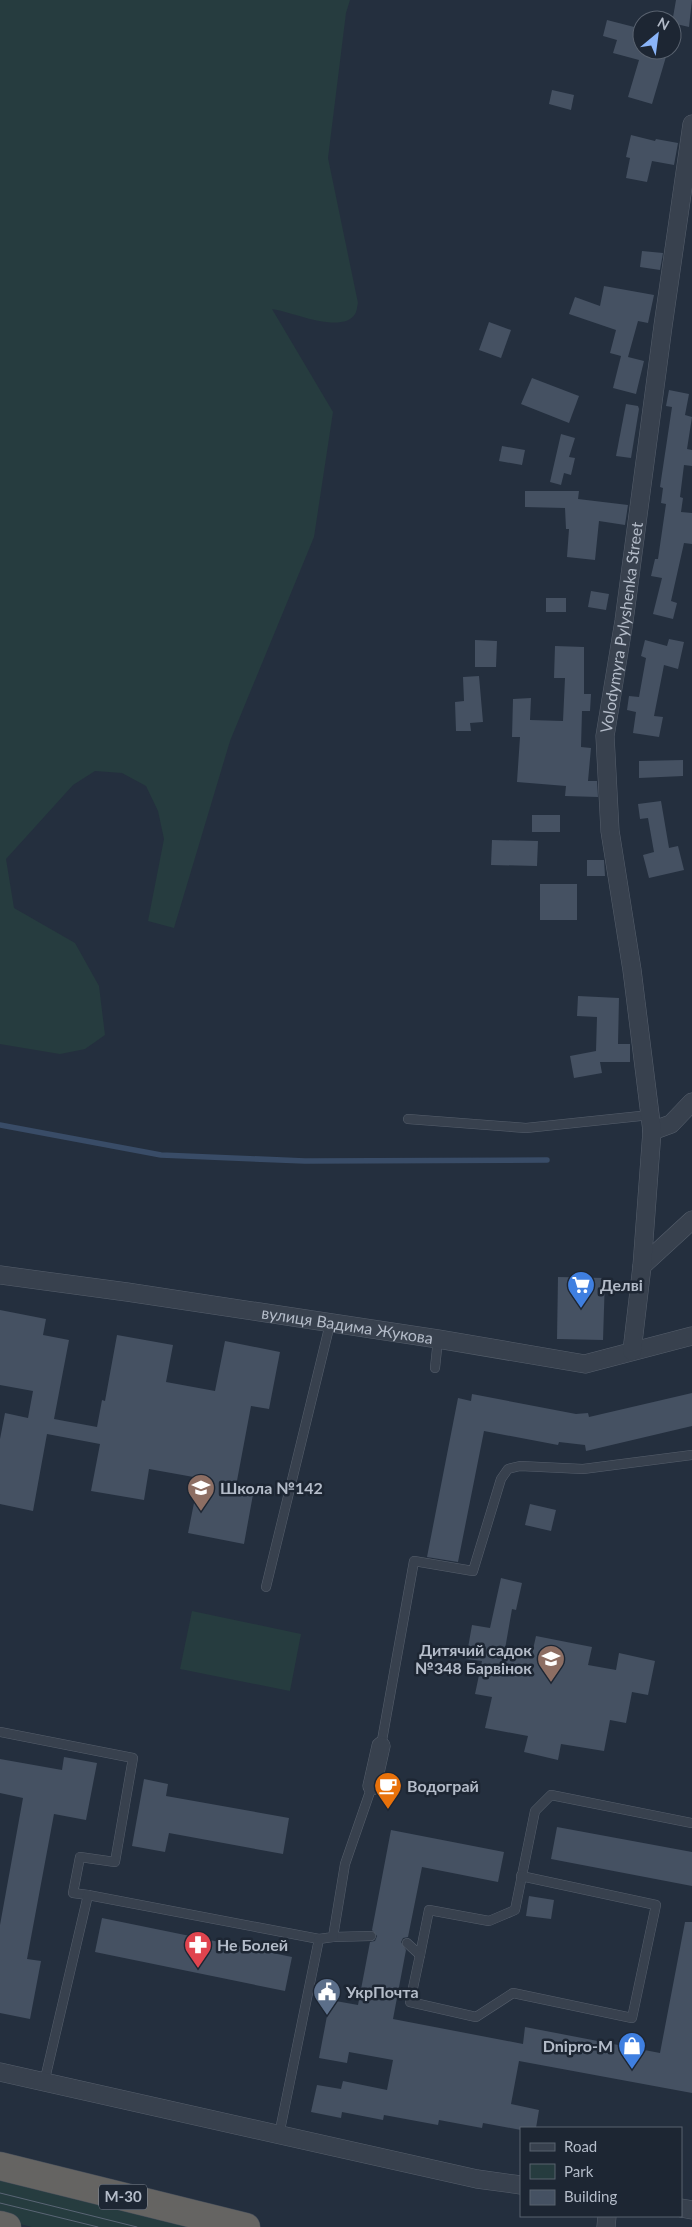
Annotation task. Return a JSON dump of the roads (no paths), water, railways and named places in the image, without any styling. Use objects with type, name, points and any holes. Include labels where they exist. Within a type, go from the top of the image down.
[{"type":"highway","name":"М-30","points":[[0,2166],[246,2227]]},
{"type":"street","name":"Volodymyra Pylyshenka Street","points":[[632,1351],[642,1266],[651,1123],[632,970],[610,832],[605,736],[624,622],[692,124]]},
{"type":"street","points":[[651,1123],[671,1124],[692,1102]]},
{"type":"street","points":[[642,1266],[692,1220]]},
{"type":"street","name":"вулиця Вадима Жукова","points":[[0,1276],[127,1292],[438,1339],[585,1364],[692,1336]]},
{"type":"street","points":[[372,1786],[381,1746]]},
{"type":"street","points":[[0,2072],[477,2179],[520,2185]]},
{"type":"lane","points":[[408,1119],[526,1128],[651,1123]]},
{"type":"lane","points":[[266,1587],[330,1324]]},
{"type":"lane","points":[[435,1368],[438,1339]]},
{"type":"lane","points":[[381,1746],[414,1561],[473,1571],[501,1479],[508,1469],[520,1466],[583,1469],[692,1455]]},
{"type":"lane","points":[[0,1732],[133,1758],[115,1862],[80,1857],[72,1893],[319,1939],[371,1936]]},
{"type":"lane","points":[[332,1937],[345,1864],[372,1786]]},
{"type":"lane","points":[[522,1876],[656,1905],[632,2018],[513,1993],[476,2017],[410,2002],[429,1910],[490,1921],[515,1910],[535,1811],[551,1796],[692,1823]]},
{"type":"lane","points":[[44,2083],[88,1895]]},
{"type":"lane","points":[[280,2135],[319,1939]]},
{"type":"lane","points":[[407,1944],[420,1955]]},
{"type":"waterway","points":[[0,1125],[161,1155],[305,1161],[547,1160]]},
{"type":"tram line","points":[[0,2193],[137,2227]]},
{"type":"tram line","points":[[0,2203],[98,2227]]},
{"type":"place","name":"Делві","points":[[581,1309]]},
{"type":"place","name":"Школа №142","points":[[201,1512]]},
{"type":"place","name":"Дитячий садок №348 Барвінок","points":[[551,1683]]},
{"type":"place","name":"Водограй","points":[[388,1810]]},
{"type":"place","name":"Не Болей","points":[[198,1969]]},
{"type":"place","name":"УкрПочта","points":[[327,2016]]},
{"type":"place","name":"Dnipro-M","points":[[632,2070]]}]
